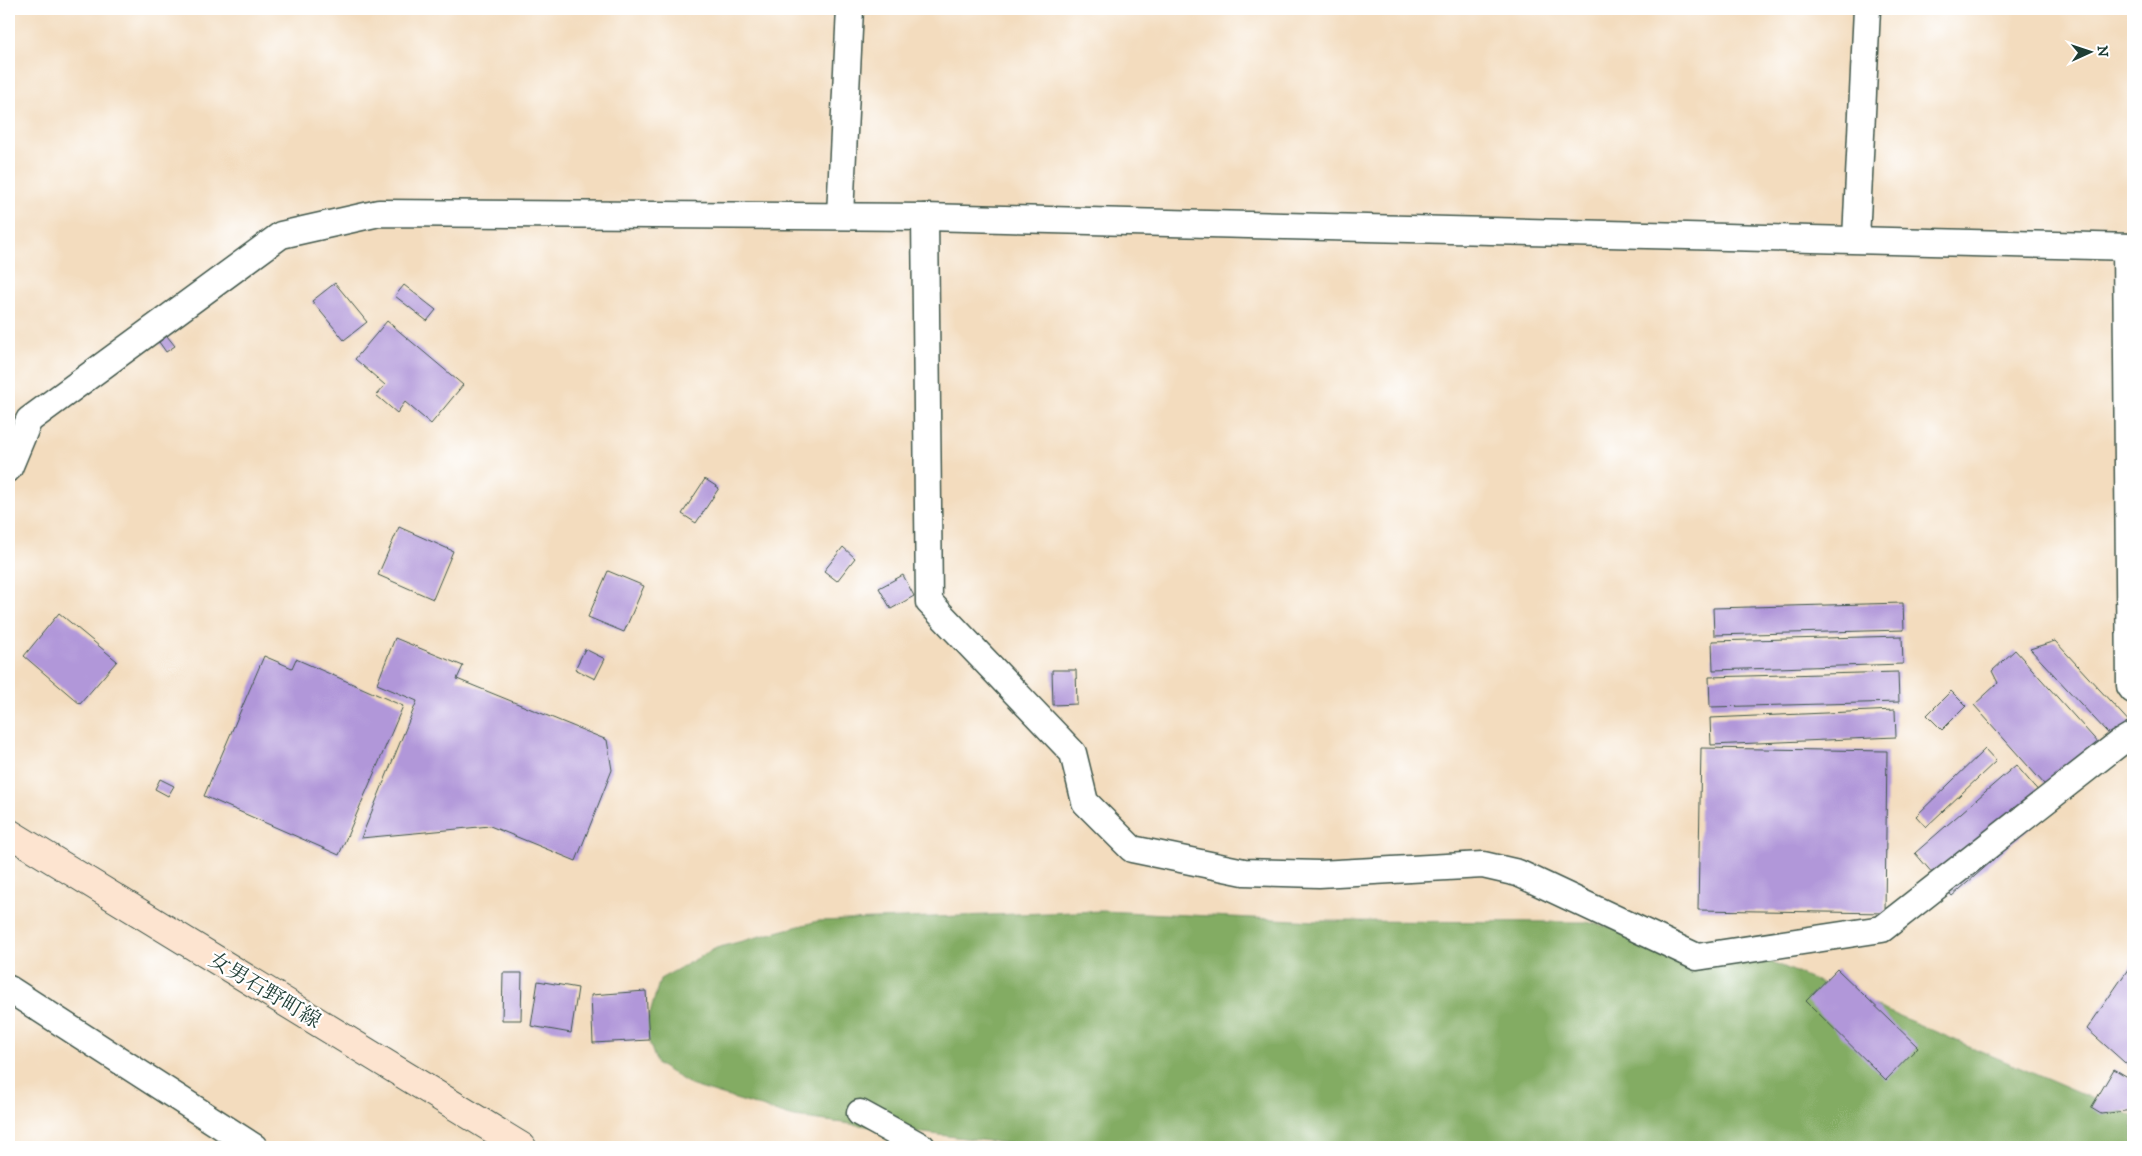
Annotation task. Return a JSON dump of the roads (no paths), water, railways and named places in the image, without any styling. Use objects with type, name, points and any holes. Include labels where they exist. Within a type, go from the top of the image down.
[{"type":"main road","name":"女男石野町線","points":[[9,833],[522,1147]]},
{"type":"street","points":[[840,215],[850,9]]},
{"type":"street","points":[[1856,239],[1867,9]]},
{"type":"street","points":[[9,468],[30,420],[281,234],[379,213],[925,216],[2130,247],[2130,686],[2133,690]]},
{"type":"street","points":[[925,216],[930,602],[1073,753],[1085,802],[1132,850],[1244,872],[1319,874],[1483,865],[1518,873],[1697,957],[1882,928],[2118,744],[2133,735]]},
{"type":"street","points":[[9,989],[254,1147]]},
{"type":"street","points":[[860,1113],[922,1147]]}]
